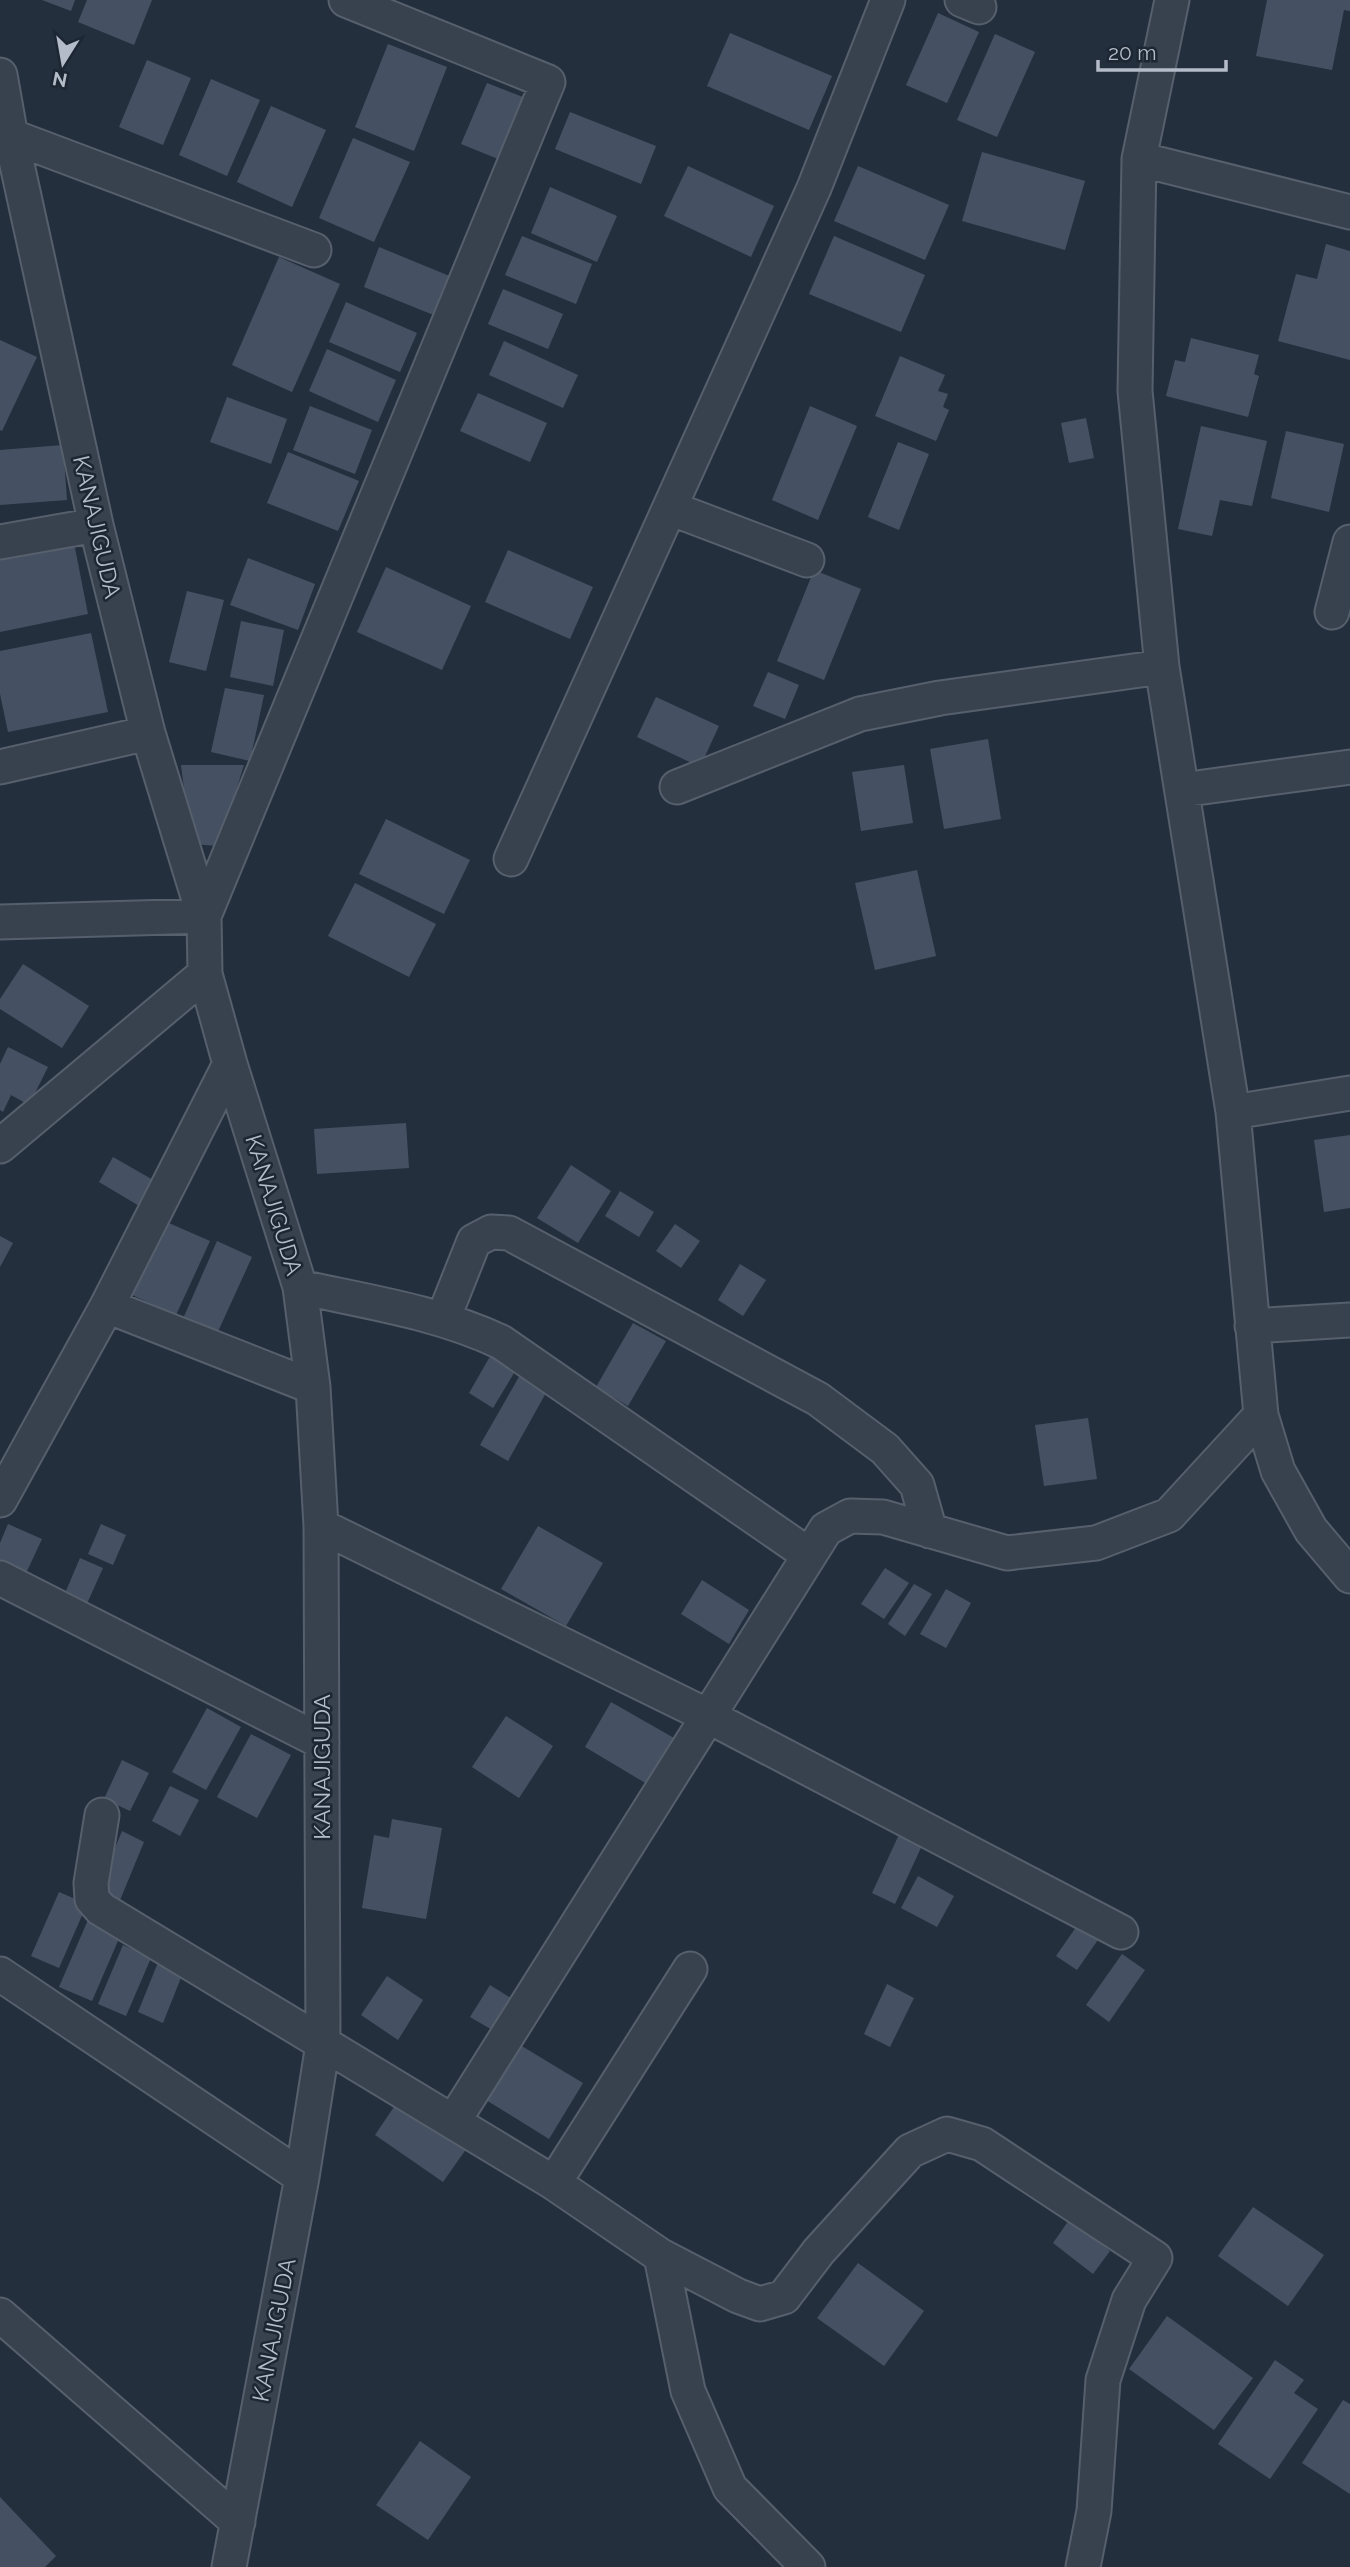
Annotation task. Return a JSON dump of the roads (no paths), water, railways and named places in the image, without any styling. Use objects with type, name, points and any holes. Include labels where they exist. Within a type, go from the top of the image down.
[{"type":"street","points":[[0,922],[204,916],[548,82],[346,0]]},
{"type":"street","points":[[511,859],[814,188],[888,0]]},
{"type":"street","points":[[1172,0],[1139,159],[1135,391],[1162,667],[1233,1112],[1261,1415],[1278,1471],[1311,1530],[1350,1576]]},
{"type":"street","name":"KANAJIGUDA","points":[[0,75],[5,134],[96,525],[148,733],[204,916],[205,974],[230,1064],[300,1287],[313,1387],[321,1526],[323,2045],[303,2177],[229,2567]]},
{"type":"street","points":[[5,134],[314,250]]},
{"type":"street","points":[[1139,159],[1350,212]]},
{"type":"street","points":[[670,508],[807,560]]},
{"type":"street","points":[[0,542],[96,525]]},
{"type":"street","points":[[1332,612],[1350,542]]},
{"type":"street","points":[[677,787],[860,714],[940,698],[1162,667]]},
{"type":"street","points":[[0,767],[148,733]]},
{"type":"street","points":[[1182,790],[1350,767]]},
{"type":"street","points":[[0,1146],[205,974]]},
{"type":"street","points":[[0,1500],[10,1458],[107,1307],[230,1064]]},
{"type":"street","points":[[1233,1112],[1350,1093]]},
{"type":"street","points":[[443,1319],[474,1241],[491,1232],[509,1233],[818,1399],[884,1449],[917,1486],[930,1531]]},
{"type":"street","points":[[300,1287],[443,1319],[467,1326],[500,1342],[809,1555]]},
{"type":"street","points":[[107,1307],[313,1387]]},
{"type":"street","points":[[1252,1326],[1350,1320]]},
{"type":"street","points":[[453,2122],[826,1529],[849,1516],[883,1517],[1007,1553],[1096,1543],[1169,1515],[1261,1415]]},
{"type":"street","points":[[321,1526],[708,1716],[1121,1932]]},
{"type":"street","points":[[0,1578],[322,1742]]},
{"type":"street","points":[[102,1815],[91,1883],[92,1899],[101,1909],[554,2183],[661,2256],[738,2296],[760,2304],[784,2297],[819,2250],[910,2151],[947,2134],[982,2144],[1155,2258],[1129,2300],[1103,2380],[1094,2511],[1083,2567]]},
{"type":"street","points":[[554,2183],[690,1969]]},
{"type":"street","points":[[0,1974],[303,2177]]},
{"type":"street","points":[[661,2256],[688,2391],[730,2488],[808,2567]]},
{"type":"street","points":[[0,2315],[238,2522]]}]
